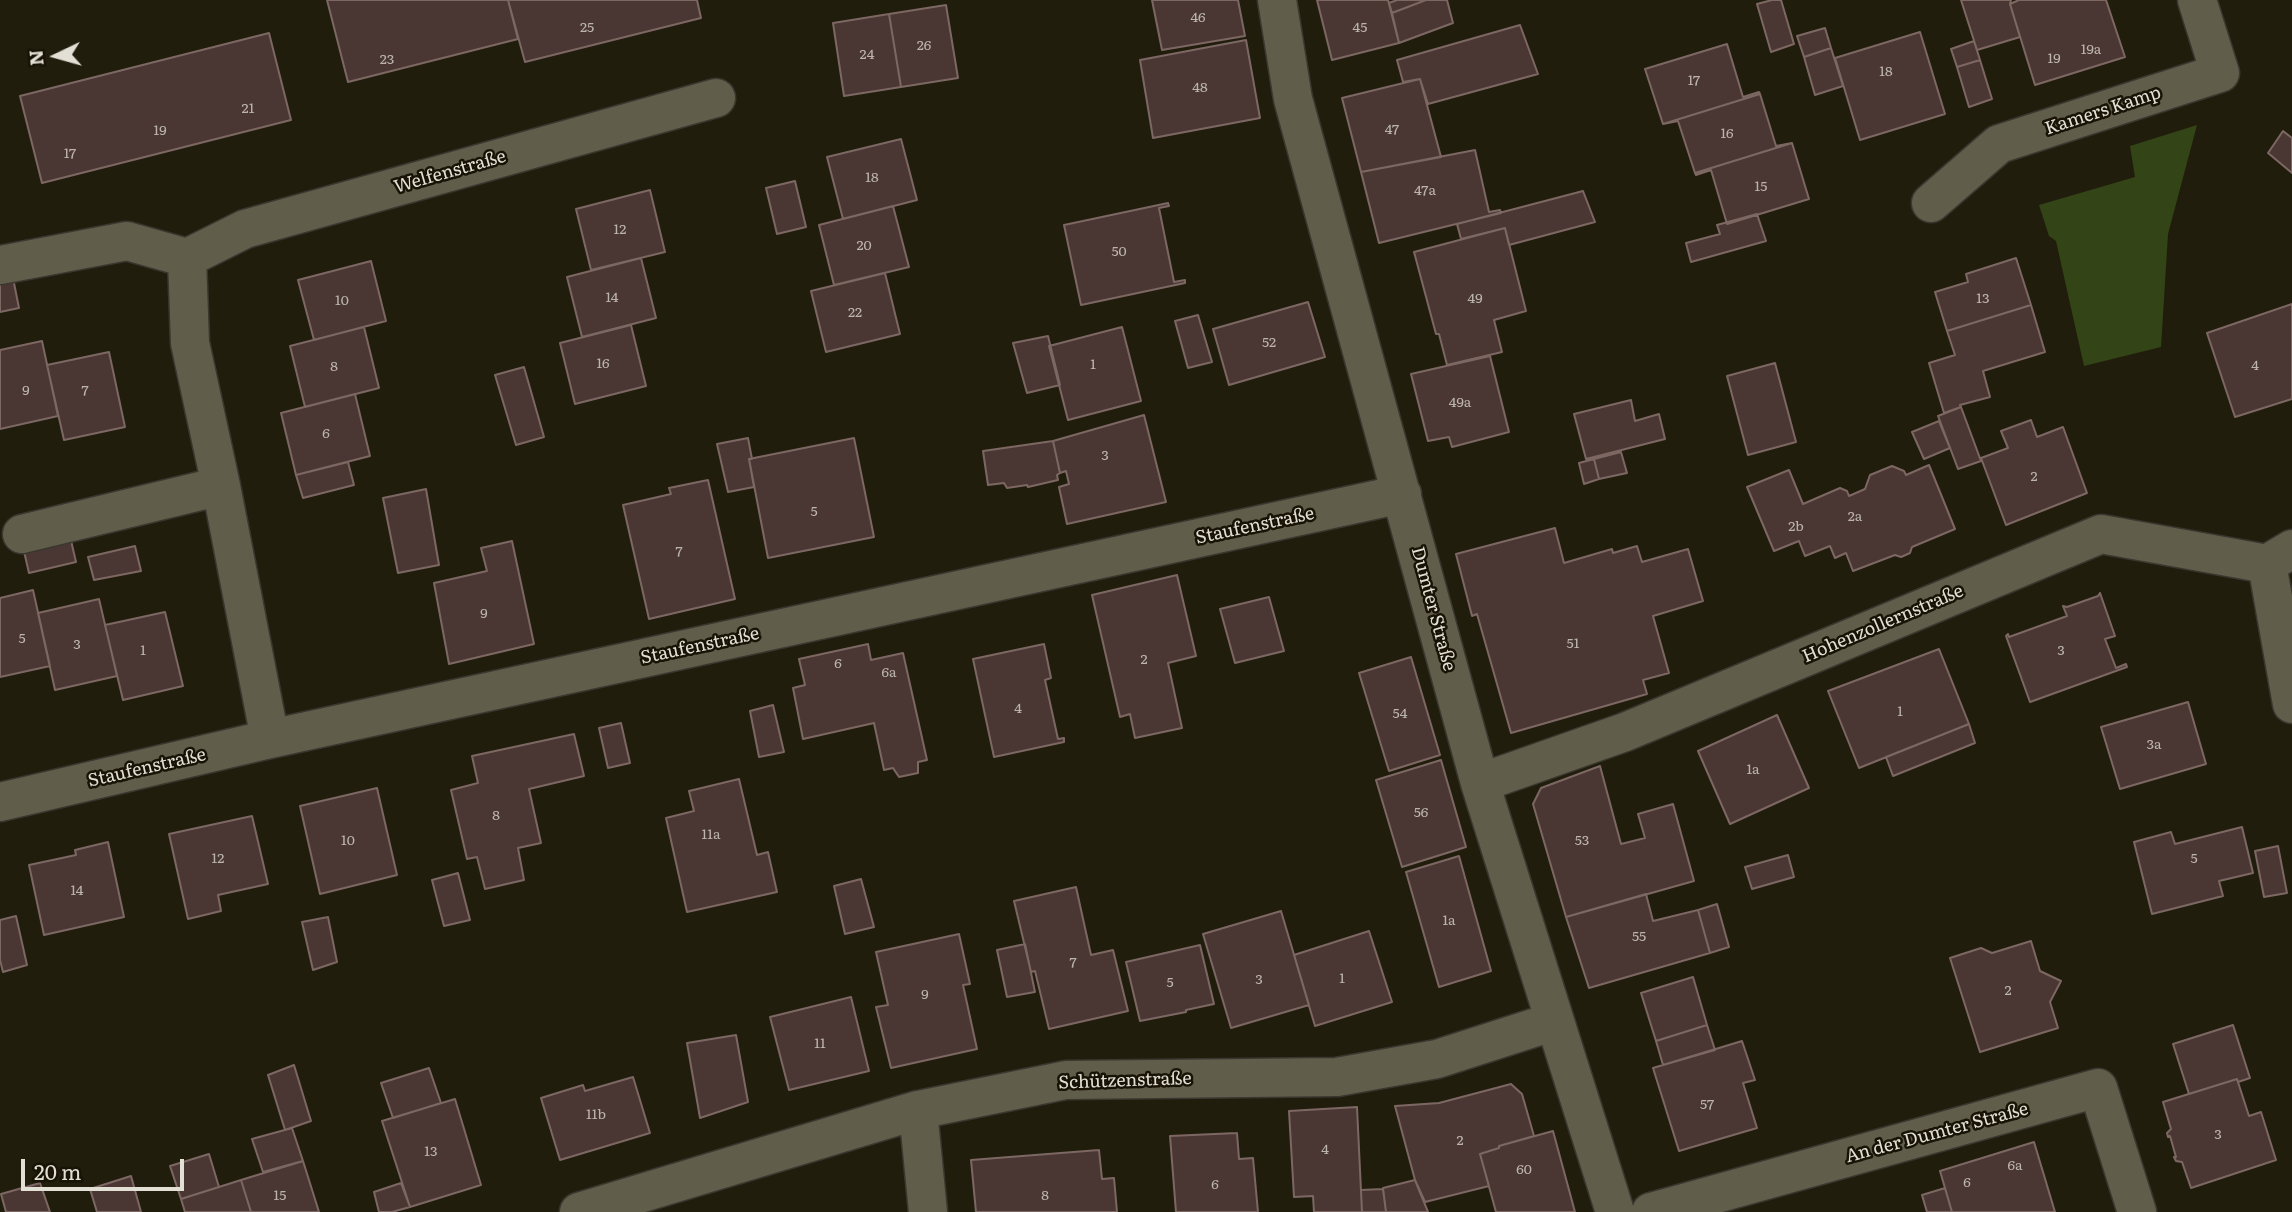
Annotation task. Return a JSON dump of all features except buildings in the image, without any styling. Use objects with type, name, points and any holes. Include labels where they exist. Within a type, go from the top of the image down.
[{"type":"street","name":"Dumter Straße","points":[[1277,0],[1293,100],[1480,783],[1615,1212]]},
{"type":"street","name":"Kamers Kamp","points":[[1931,203],[1999,144],[2220,73],[2197,0]]},
{"type":"street","name":"Welfenstraße","points":[[187,258],[245,229],[716,98]]},
{"type":"street","points":[[0,265],[127,241],[187,258],[190,343],[270,739]]},
{"type":"street","points":[[22,534],[221,486]]},
{"type":"street","name":"Staufenstraße","points":[[0,802],[270,739],[1402,494]]},
{"type":"street","name":"Hohenzollernstraße","points":[[1480,783],[1625,732],[2101,534],[2280,556]]},
{"type":"street","points":[[2280,556],[2292,704]]},
{"type":"street","name":"Schützenstraße","points":[[579,1212],[918,1110],[1066,1080],[1337,1077],[1437,1059],[1555,1021]]},
{"type":"street","name":"An der Dumter Straße","points":[[1651,1212],[2098,1088],[2137,1212]]},
{"type":"street","points":[[918,1110],[928,1212]]},
{"type":"green space","points":[[2197,125],[2168,234],[2161,347],[2084,366],[2056,241],[2049,236],[2039,205],[2135,177],[2130,146]]}]
